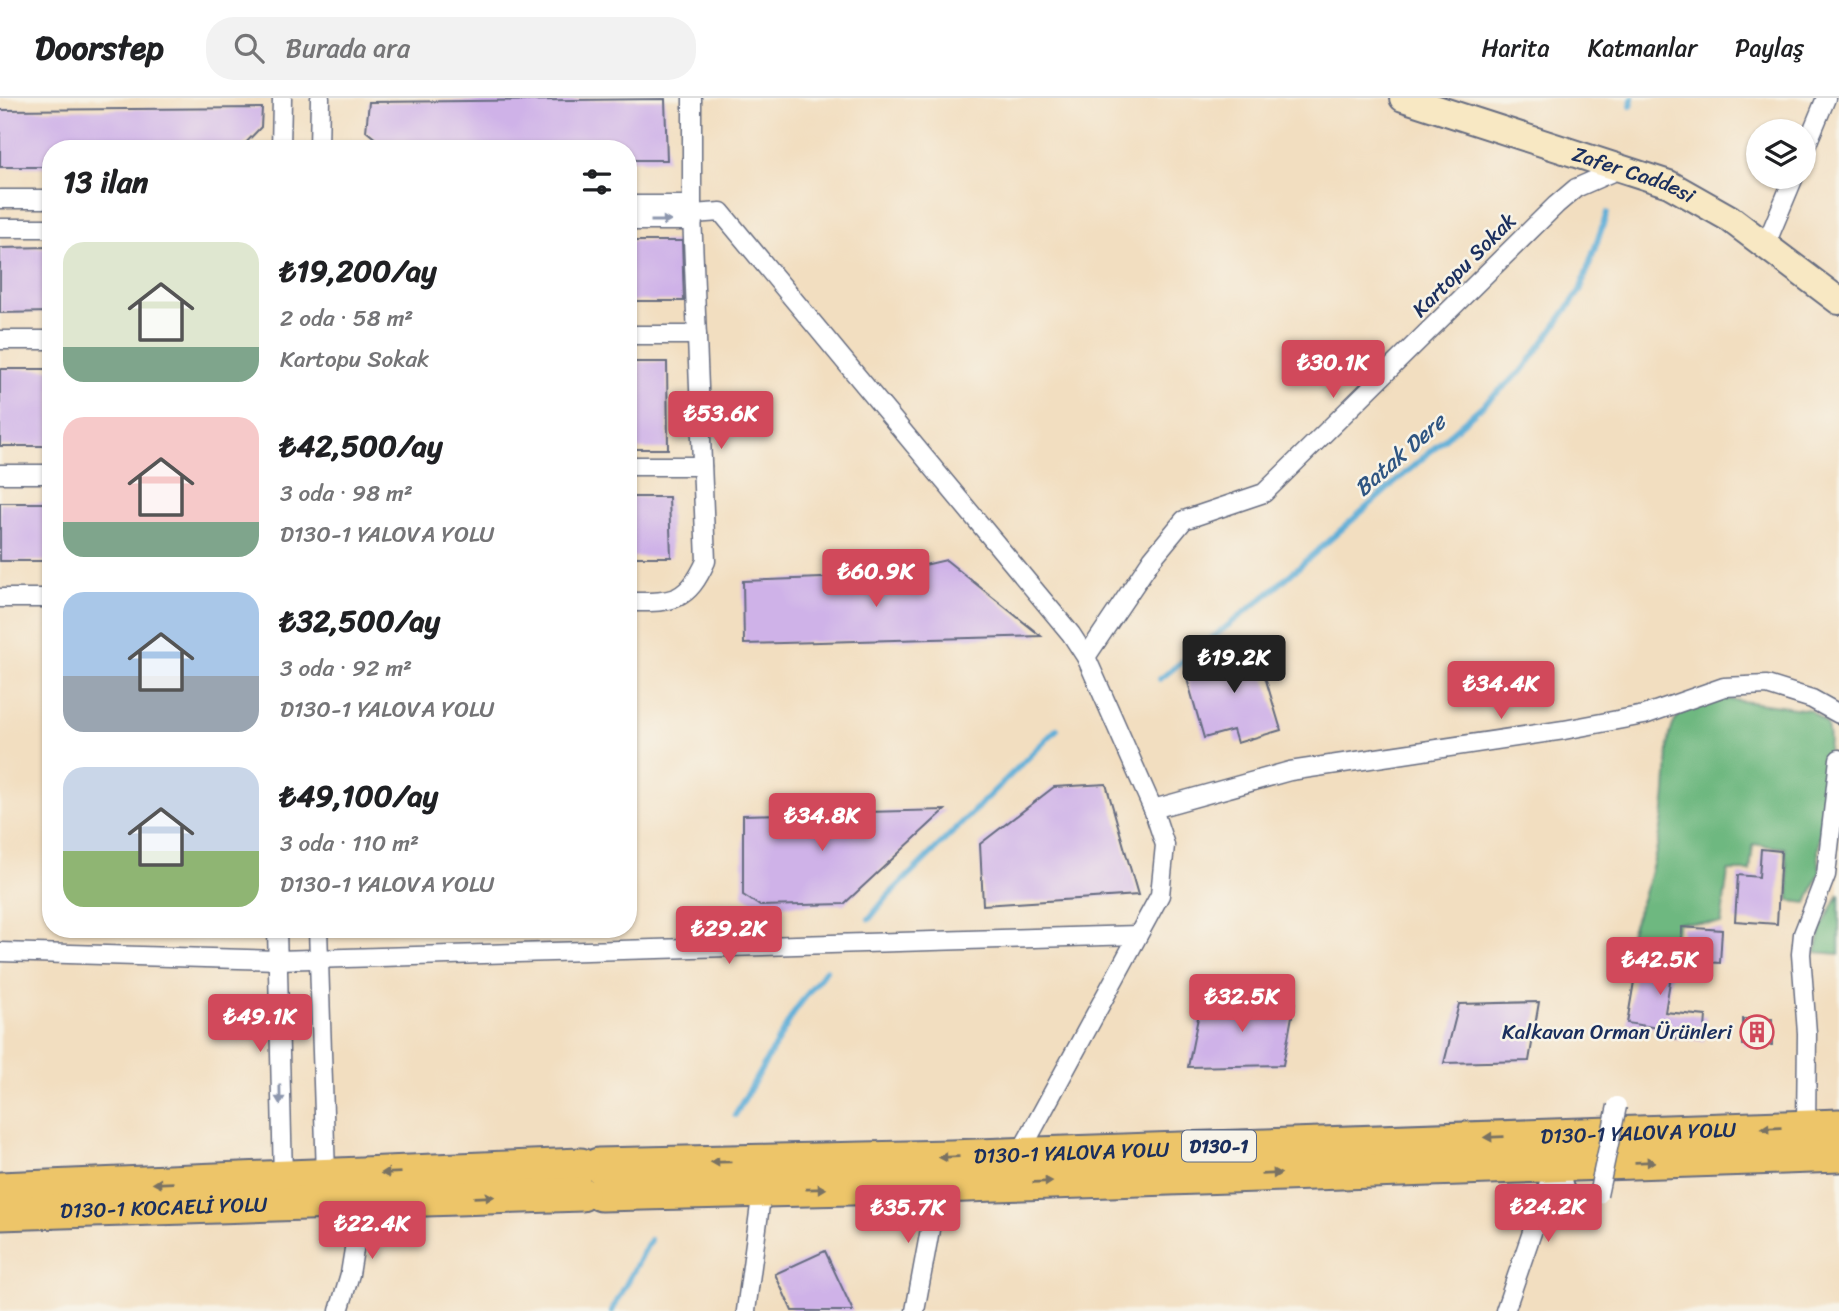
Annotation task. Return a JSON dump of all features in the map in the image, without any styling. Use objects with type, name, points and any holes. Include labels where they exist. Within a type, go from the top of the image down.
[{"type":"highway","name":"D130-1 YALOVA YOLU","points":[[0,1189],[326,1175],[591,1180],[1020,1153],[1658,1121],[1839,1126]]},
{"type":"highway","name":"D130-1 KOCAELİ YOLU","points":[[0,1213],[362,1200],[591,1180],[761,1190],[1561,1179],[1839,1155]]},
{"type":"street","points":[[281,140],[282,98]]},
{"type":"street","points":[[319,140],[320,98]]},
{"type":"street","points":[[637,602],[672,602],[695,584],[706,561],[693,213],[692,98]]},
{"type":"street","name":"Zafer Caddesi","points":[[1402,98],[1617,170],[1669,184],[1729,218],[1839,300]]},
{"type":"street","points":[[1816,122],[1826,98]]},
{"type":"street","name":"Kartopu Sokak","points":[[1086,657],[1152,559],[1184,520],[1264,494],[1556,205],[1576,188],[1617,170]]},
{"type":"street","points":[[1766,244],[1789,189]]},
{"type":"street","points":[[0,199],[42,199]]},
{"type":"street","points":[[637,206],[693,213]]},
{"type":"street","points":[[637,220],[721,212],[955,497],[1038,591],[1086,657],[1153,809],[1165,845],[1160,895],[1020,1153]]},
{"type":"street","points":[[0,228],[42,228]]},
{"type":"street","points":[[637,335],[697,335]]},
{"type":"street","points":[[0,340],[42,340]]},
{"type":"street","points":[[637,466],[702,466]]},
{"type":"street","points":[[0,474],[42,474]]},
{"type":"street","points":[[0,598],[42,598]]},
{"type":"street","points":[[1153,809],[1290,771],[1564,730],[1644,715],[1724,687],[1767,685],[1812,699],[1839,714]]},
{"type":"street","points":[[1807,1127],[1807,1033],[1801,954],[1803,934],[1821,892],[1839,759]]},
{"type":"street","points":[[1821,892],[1839,885]]},
{"type":"street","points":[[0,952],[277,960],[1138,934]]},
{"type":"street","points":[[277,938],[283,1178]]},
{"type":"street","points":[[318,938],[326,1175]]},
{"type":"street","points":[[1598,1195],[1617,1106]]},
{"type":"street","points":[[1505,1311],[1561,1179]]},
{"type":"street","points":[[915,1311],[939,1186]]},
{"type":"street","points":[[746,1311],[761,1190]]},
{"type":"street","points":[[339,1311],[350,1274],[362,1200]]},
{"type":"green space","points":[[1726,699],[1810,710],[1827,724],[1829,740],[1818,851],[1820,872],[1807,903],[1790,901],[1785,848],[1753,844],[1750,871],[1728,871],[1721,924],[1678,922],[1674,942],[1628,939],[1649,879],[1659,839],[1666,798],[1668,746],[1673,724],[1681,713],[1693,706]]},
{"type":"green space","points":[[1839,894],[1839,954],[1816,952],[1822,927]]},
{"type":"building","points":[[665,99],[667,160],[637,160],[637,140],[377,140],[366,131],[369,102]]},
{"type":"building","points":[[262,108],[261,127],[249,140],[42,140],[42,167],[0,167],[0,110]]},
{"type":"building","points":[[637,241],[682,241],[684,301],[637,301]]},
{"type":"building","points":[[42,247],[42,312],[0,313],[0,248]]},
{"type":"building","points":[[637,362],[667,362],[668,449],[637,449]]},
{"type":"building","points":[[0,369],[42,369],[42,446],[0,446]]},
{"type":"building","points":[[637,497],[669,497],[671,557],[637,557]]},
{"type":"building","points":[[0,503],[42,503],[42,561],[0,561]]},
{"type":"building","points":[[946,560],[1041,636],[744,644],[743,581],[877,576]]},
{"type":"building","points":[[1254,640],[1281,730],[1237,743],[1233,730],[1204,738],[1185,672],[1213,664],[1210,653]]},
{"type":"building","points":[[1106,784],[1138,895],[983,905],[980,844],[1054,787]]},
{"type":"building","points":[[945,810],[844,904],[760,906],[743,895],[743,815]]},
{"type":"building","points":[[1761,849],[1781,851],[1777,924],[1735,921],[1738,875],[1759,877]]},
{"type":"building","points":[[1682,927],[1722,930],[1720,963],[1680,960]]},
{"type":"building","points":[[1640,946],[1675,951],[1665,1012],[1706,1016],[1704,1041],[1671,1038],[1671,1030],[1627,1023]]},
{"type":"building","points":[[1295,1000],[1283,1065],[1188,1067],[1201,1003]]},
{"type":"building","points":[[1539,1002],[1529,1061],[1444,1063],[1459,1004]]},
{"type":"building","name":"Kalkavan Orman Ürünleri","points":[[1743,1019],[1772,1019],[1772,1045],[1743,1045]]},
{"type":"building","points":[[825,1251],[853,1311],[792,1311],[775,1274]]},
{"type":"waterway","name":"Batak Dere","points":[[1631,106],[1632,98]]},
{"type":"waterway","name":"Batak Dere","points":[[1160,679],[1268,594],[1524,369],[1580,291],[1607,213]]},
{"type":"waterway","name":"Batak Dere","points":[[869,919],[888,896],[1057,729]]},
{"type":"waterway","name":"Batak Dere","points":[[735,1115],[796,1009],[826,970]]},
{"type":"waterway","name":"Batak Dere","points":[[612,1311],[650,1240]]},
{"type":"place","name":"Kalkavan Orman Ürünleri","points":[[1757,1032]]}]
